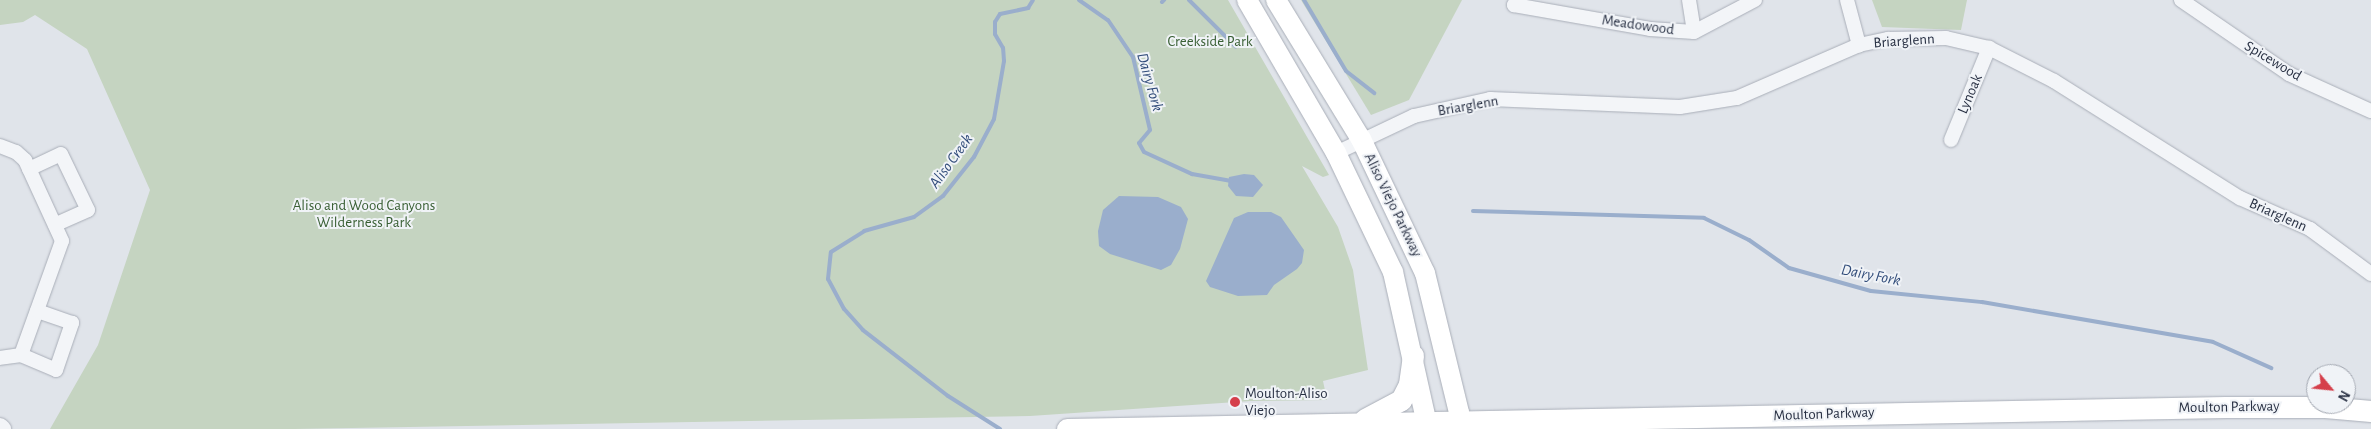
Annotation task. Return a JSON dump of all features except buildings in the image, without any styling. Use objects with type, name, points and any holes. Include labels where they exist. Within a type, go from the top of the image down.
[{"type":"main road","name":"Aliso Viejo Parkway","points":[[1248,0],[1336,153],[1393,272],[1413,355],[1427,426]]},
{"type":"main road","name":"Aliso Viejo Parkway","points":[[1276,0],[1361,140],[1425,273],[1460,426]]},
{"type":"main road","points":[[1358,422],[1401,400],[1409,384],[1413,355]]},
{"type":"main road","name":"Moulton Parkway","points":[[1067,429],[1358,422],[1460,426],[2226,407],[2325,407],[2371,411]]},
{"type":"street","points":[[1689,0],[1694,32]]},
{"type":"street","name":"Meadowood","points":[[1516,3],[1650,29],[1694,32],[1755,0]]},
{"type":"street","points":[[1847,0],[1859,45]]},
{"type":"street","name":"Spicewood","points":[[2181,0],[2289,74],[2371,111]]},
{"type":"street","name":"Briarglenn","points":[[1336,153],[1414,116],[1490,99],[1680,107],[1737,98],[1859,45],[1888,39],[1946,38],[1989,48],[2054,81],[2240,198],[2310,228],[2371,274]]},
{"type":"street","name":"Lynoak","points":[[1951,140],[1989,48]]},
{"type":"street","points":[[0,146],[16,152],[29,169],[62,241],[21,355]]},
{"type":"street","points":[[29,169],[61,154],[88,210],[55,225]]},
{"type":"street","points":[[0,358],[21,355],[56,370],[72,323],[37,311]]},
{"type":"green space","name":"Aliso and Wood Canyons Wilderness Park","points":[[0,0],[1228,0],[1329,175],[1323,177],[1302,166],[1338,227],[1353,270],[1368,370],[1323,381],[1327,400],[1251,401],[1030,416],[294,429],[50,429],[98,345],[150,190],[87,49],[35,15],[23,22],[0,25]]},
{"type":"green space","points":[[1301,0],[1462,0],[1409,100],[1371,115]]},
{"type":"green space","points":[[1872,0],[1967,0],[1961,30],[1882,27]]},
{"type":"water","points":[[1244,174],[1254,175],[1263,185],[1253,197],[1236,196],[1228,186],[1229,177]]},
{"type":"water","points":[[1119,196],[1158,197],[1181,207],[1188,219],[1180,249],[1171,265],[1161,270],[1110,254],[1099,246],[1098,231],[1103,210]]},
{"type":"water","points":[[1248,212],[1271,212],[1281,217],[1304,250],[1302,263],[1297,269],[1274,285],[1267,295],[1238,296],[1210,287],[1206,281],[1234,218]]},
{"type":"waterway","name":"Aliso Creek","points":[[1000,429],[948,396],[863,330],[844,309],[828,279],[831,252],[864,231],[914,217],[943,196],[974,157],[994,119],[1004,61],[1003,48],[995,34],[995,22],[1000,14],[1028,8],[1033,0]]},
{"type":"waterway","name":"Dairy Fork","points":[[1079,0],[1108,20],[1133,57],[1150,130],[1139,143],[1144,152],[1192,174],[1231,181]]},
{"type":"waterway","points":[[1189,0],[1236,47]]},
{"type":"waterway","points":[[1304,0],[1346,71],[1374,93]]},
{"type":"waterway","name":"Dairy Fork","points":[[1473,211],[1704,218],[1749,240],[1789,268],[1871,291],[1982,302],[2213,342],[2271,368]]},
{"type":"place","name":"Moulton-Aliso Viejo","points":[[1235,402]]},
{"type":"park label","name":"Creekside Park","points":[[1210,42]]}]
